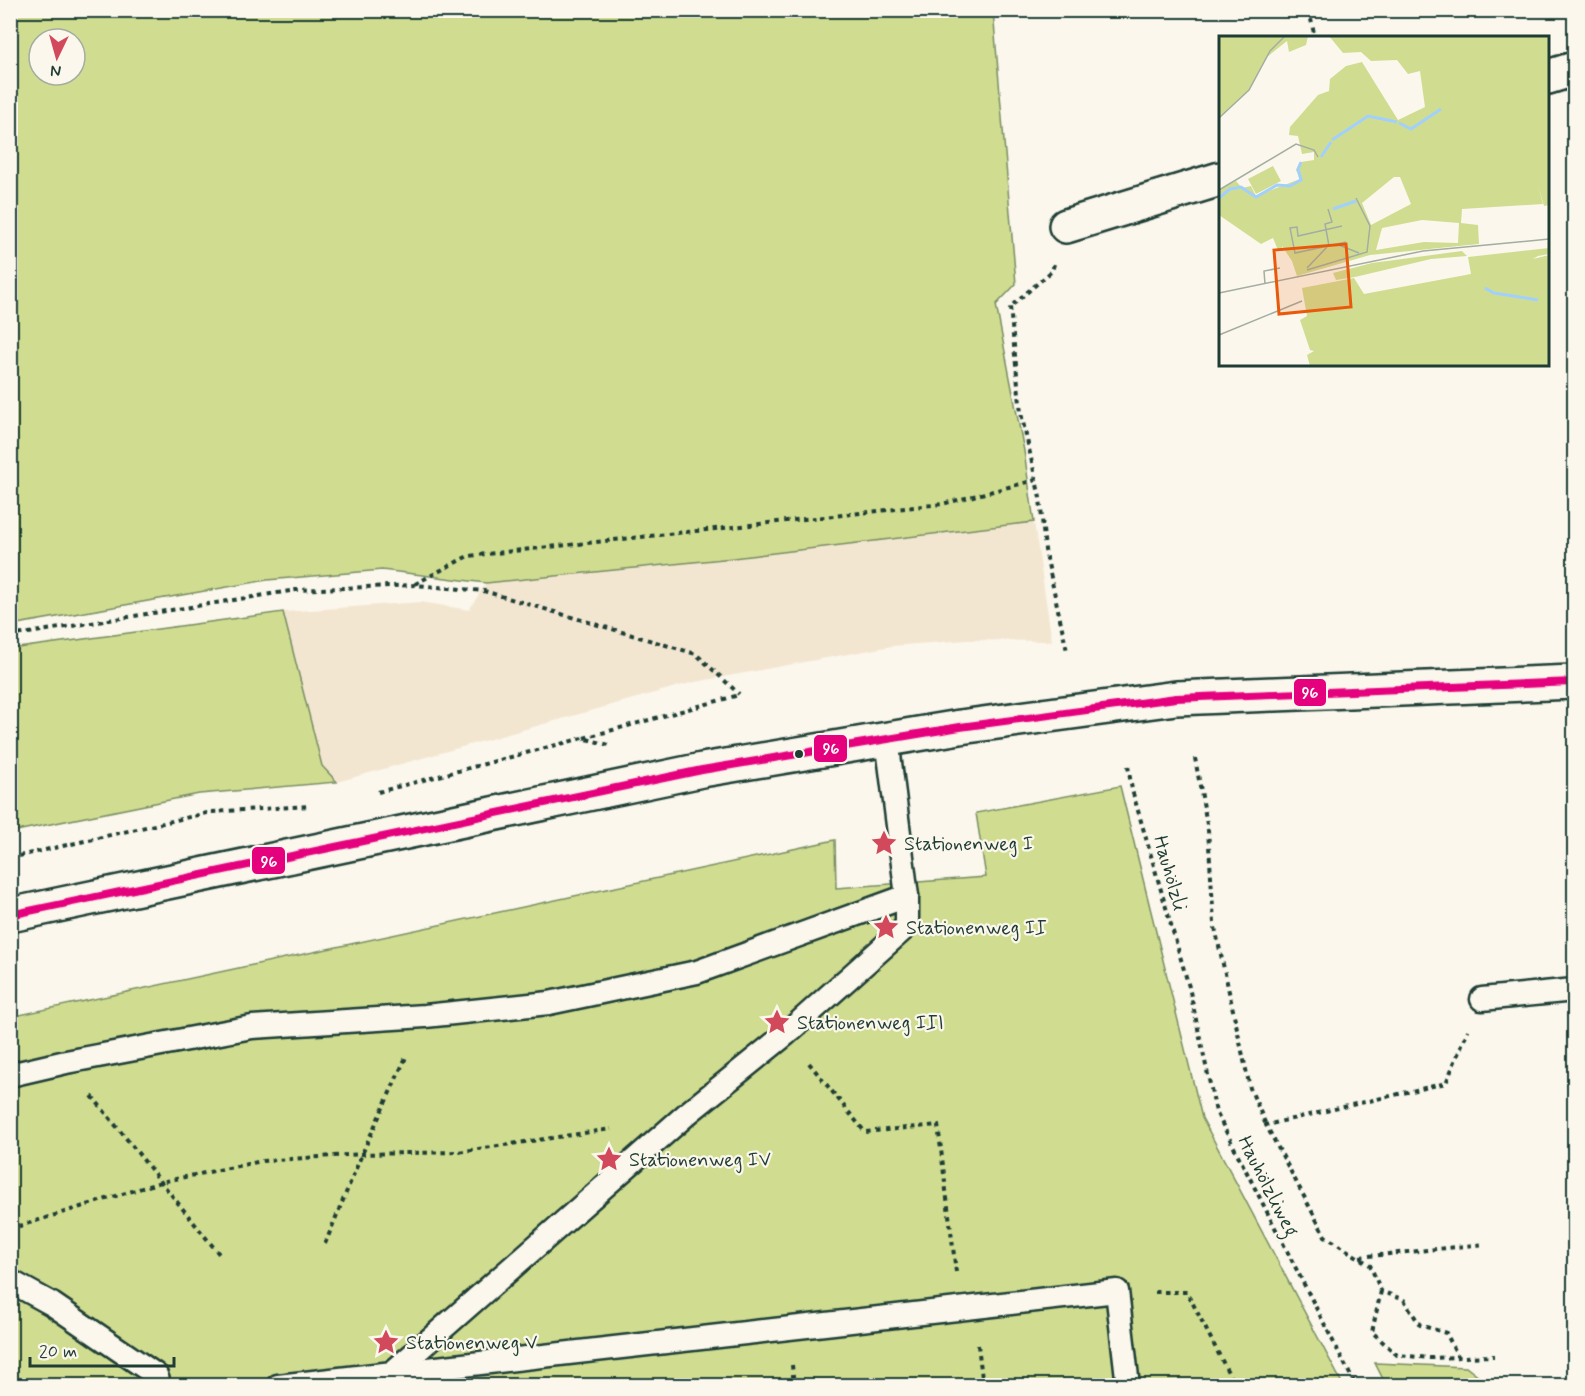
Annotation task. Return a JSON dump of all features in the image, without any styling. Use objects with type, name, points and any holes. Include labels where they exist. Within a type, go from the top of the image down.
[{"type":"main road","points":[[1549,77],[1575,69]]},
{"type":"main road","points":[[1066,226],[1219,180]]},
{"type":"main road","points":[[10,915],[702,770],[960,727],[1176,698],[1575,682]]},
{"type":"lane","points":[[393,1372],[688,1113],[786,1034],[907,926],[907,896],[887,740]]},
{"type":"lane","points":[[10,1076],[66,1062],[252,1027],[425,1016],[549,1003],[697,972],[907,896]]},
{"type":"lane","points":[[1482,999],[1575,990]]},
{"type":"lane","points":[[10,1281],[52,1304],[156,1375],[160,1386]]},
{"type":"lane","points":[[278,1386],[369,1380],[393,1372],[1118,1291],[1128,1386]]},
{"type":"path","points":[[1310,10],[1315,36]]},
{"type":"path","points":[[1052,271],[1010,307],[1022,413],[1036,480],[1045,550],[1067,651]]},
{"type":"path","points":[[415,585],[468,556],[942,504],[1036,480]]},
{"type":"path","points":[[10,636],[296,590],[415,585],[484,591],[696,654],[739,694],[371,794]]},
{"type":"path","points":[[583,738],[615,747]]},
{"type":"path","points":[[1195,758],[1208,830],[1214,923],[1250,1088],[1266,1125],[1325,1236],[1370,1265],[1380,1291],[1372,1332],[1397,1355],[1430,1359],[1494,1356]]},
{"type":"path","name":"Hauhölzli","points":[[1128,766],[1135,801],[1189,987]]},
{"type":"path","points":[[10,858],[211,812],[314,806]]},
{"type":"path","name":"Hauhölzliweg","points":[[1189,987],[1216,1112],[1356,1386]]},
{"type":"path","points":[[1266,1125],[1446,1083],[1482,999]]},
{"type":"path","points":[[325,1244],[362,1154],[425,1016]]},
{"type":"path","points":[[786,1034],[864,1132],[938,1125],[961,1309]]},
{"type":"path","points":[[66,1062],[219,1254]]},
{"type":"path","points":[[10,1229],[161,1182],[262,1161],[362,1154],[458,1152],[578,1136],[622,1127]]},
{"type":"path","points":[[1359,1257],[1485,1244]]},
{"type":"path","points":[[1118,1291],[1187,1292],[1235,1386]]},
{"type":"path","points":[[1380,1291],[1404,1300],[1420,1325],[1446,1333],[1459,1358]]},
{"type":"shaded area","points":[[1034,522],[1052,641],[967,640],[892,646],[690,683],[337,782],[322,767],[283,612],[421,602],[469,610],[486,583],[733,558]]},
{"type":"green space","points":[[11,10],[993,11],[1016,284],[996,305],[1024,451],[1034,522],[733,558],[486,583],[382,570],[267,580],[11,625]]},
{"type":"green space","points":[[283,612],[322,766],[337,782],[199,794],[11,832],[11,649]]},
{"type":"green space","points":[[1120,786],[1202,1118],[1343,1385],[11,1385],[10,1017],[835,840],[836,888],[986,877],[976,813]]},
{"type":"green space","points":[[1375,1363],[1466,1367],[1489,1385],[1386,1385]]},
{"type":"transit line","name":"96","points":[[10,915],[702,770],[960,727],[1176,698],[1574,682]]},
{"type":"place","name":"Stationenweg I","points":[[884,843]]},
{"type":"place","name":"Stationenweg II","points":[[886,927]]},
{"type":"place","name":"Stationenweg III","points":[[777,1022]]},
{"type":"place","name":"Stationenweg IV","points":[[609,1159]]},
{"type":"place","name":"Stationenweg V","points":[[386,1342]]}]
